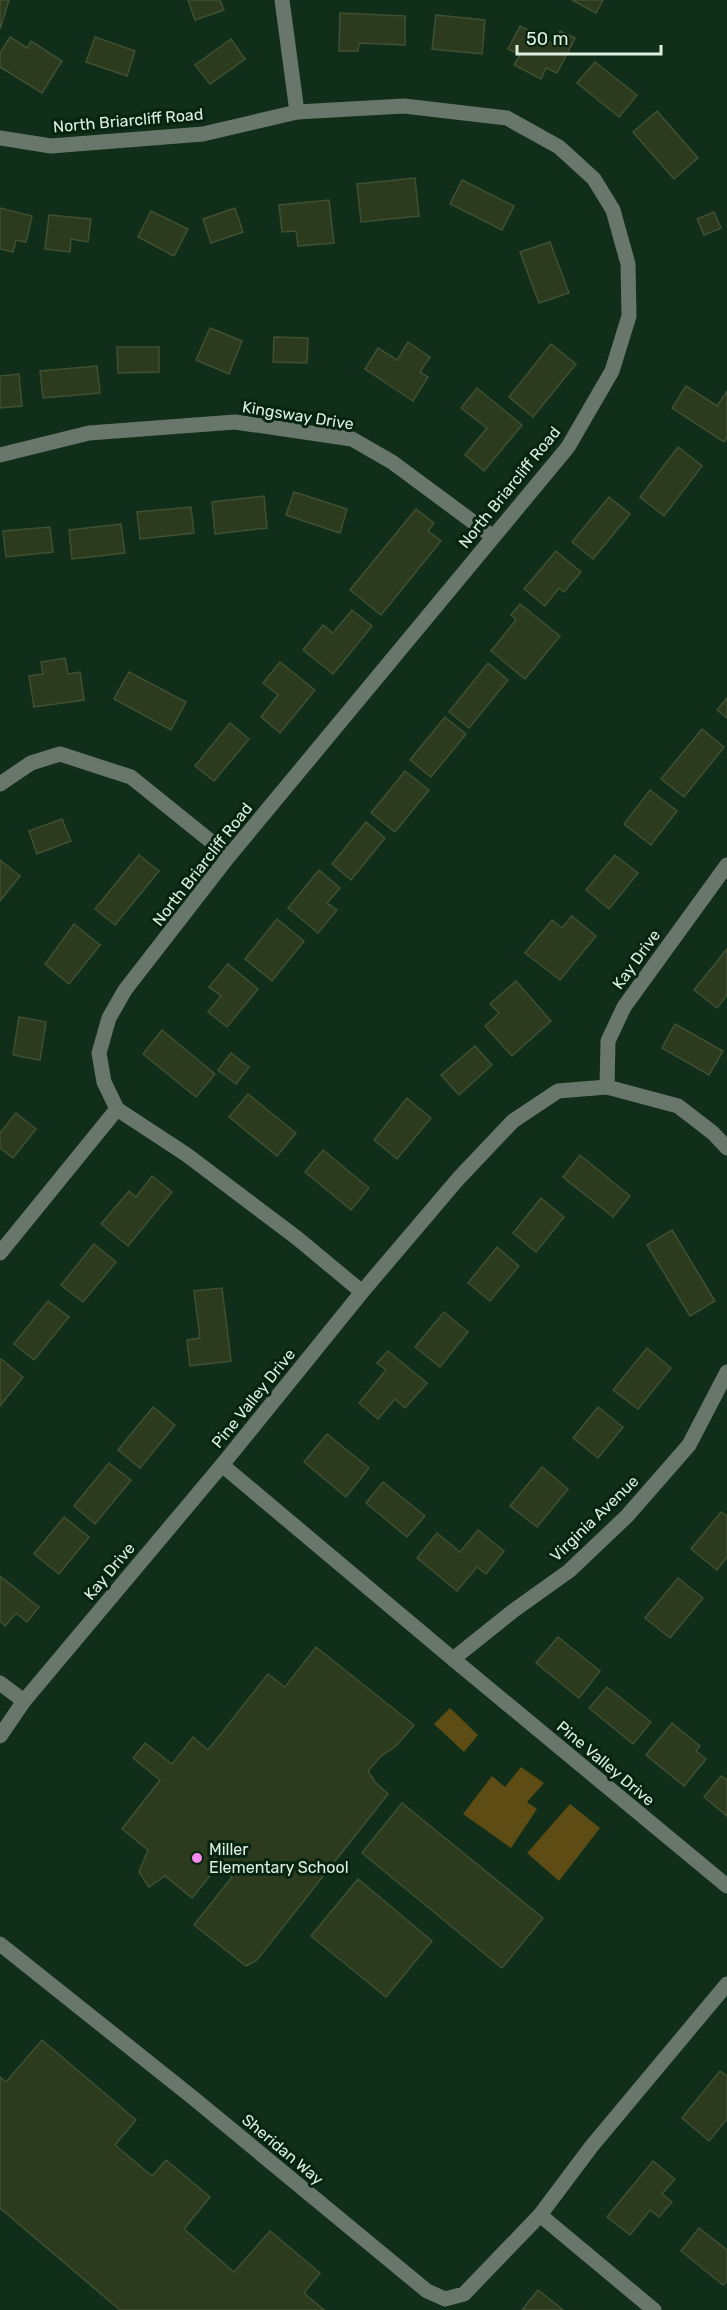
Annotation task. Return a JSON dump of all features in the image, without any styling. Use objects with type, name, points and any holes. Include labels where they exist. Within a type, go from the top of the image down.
[{"type":"street","points":[[282,0],[297,112]]},
{"type":"street","name":"North Briarcliff Road","points":[[0,138],[51,146],[203,134],[297,112],[404,106],[507,118],[559,147],[594,179],[613,210],[628,264],[629,316],[612,371],[568,447],[229,856],[125,990],[109,1018],[99,1053],[104,1082],[117,1109]]},
{"type":"street","name":"Kingsway Drive","points":[[0,455],[89,433],[234,422],[352,439],[392,462],[492,536]]},
{"type":"street","points":[[0,784],[31,763],[60,754],[131,777],[229,856]]},
{"type":"street","name":"Kay Drive","points":[[607,1087],[608,1041],[624,1007],[727,865]]},
{"type":"street","name":"Pine Valley Drive","points":[[727,1148],[713,1133],[678,1106],[607,1087],[558,1091],[513,1121],[458,1179],[362,1292],[222,1465],[727,1886]]},
{"type":"street","points":[[0,1253],[117,1109],[187,1155],[297,1238],[362,1292]]},
{"type":"street","name":"Virginia Avenue","points":[[453,1659],[513,1611],[569,1571],[627,1516],[689,1445],[727,1372]]},
{"type":"street","name":"Kay Drive","points":[[24,1701],[222,1465]]},
{"type":"street","points":[[0,1683],[24,1701],[0,1736]]},
{"type":"street","name":"Sheridan Way","points":[[0,1944],[192,2097],[427,2291],[445,2299],[464,2294],[540,2215],[591,2147],[727,1984]]},
{"type":"street","points":[[540,2215],[654,2310]]},
{"type":"shaded area","points":[[450,1708],[478,1735],[464,1752],[434,1724]]},
{"type":"shaded area","points":[[521,1767],[544,1783],[527,1802],[537,1809],[511,1848],[463,1814],[492,1776],[505,1787]]},
{"type":"shaded area","points":[[570,1804],[600,1828],[559,1881],[527,1853]]},
{"type":"building","points":[[0,0],[9,0],[0,29]]},
{"type":"building","points":[[188,0],[220,0],[224,10],[195,20]]},
{"type":"building","points":[[572,0],[603,0],[596,13]]},
{"type":"building","points":[[340,13],[405,16],[405,45],[359,43],[358,51],[339,51]]},
{"type":"building","points":[[436,15],[485,20],[482,54],[432,49]]},
{"type":"building","points":[[520,26],[553,44],[560,31],[575,38],[557,73],[546,68],[541,79],[514,65],[520,55],[508,49]]},
{"type":"building","points":[[10,37],[27,48],[31,41],[62,61],[42,93],[0,67],[0,53]]},
{"type":"building","points":[[95,37],[135,51],[127,76],[86,62]]},
{"type":"building","points":[[231,39],[245,59],[210,84],[195,65]]},
{"type":"building","points":[[595,62],[637,95],[619,117],[577,83]]},
{"type":"building","points":[[657,111],[698,158],[674,179],[633,132]]},
{"type":"building","points":[[415,178],[419,216],[361,222],[357,184]]},
{"type":"building","points":[[462,180],[514,206],[502,230],[450,204]]},
{"type":"building","points":[[329,200],[334,243],[298,246],[296,231],[282,232],[279,205]]},
{"type":"building","points":[[0,208],[32,216],[26,242],[16,240],[13,252],[0,249]]},
{"type":"building","points":[[235,208],[243,232],[211,243],[203,219]]},
{"type":"building","points":[[151,211],[188,229],[174,256],[138,237]]},
{"type":"building","points":[[714,212],[721,228],[704,235],[697,219]]},
{"type":"building","points":[[49,215],[91,219],[88,242],[71,239],[70,252],[45,249]]},
{"type":"building","points":[[550,242],[569,293],[539,303],[520,252]]},
{"type":"building","points":[[210,328],[242,341],[229,374],[196,360]]},
{"type":"building","points":[[274,337],[308,338],[307,363],[273,362]]},
{"type":"building","points":[[408,342],[430,357],[420,372],[428,377],[413,401],[365,369],[378,348],[397,360]]},
{"type":"building","points":[[551,344],[576,364],[533,417],[509,397]]},
{"type":"building","points":[[117,347],[159,347],[159,372],[118,373]]},
{"type":"building","points":[[97,366],[100,393],[43,398],[40,371]]},
{"type":"building","points":[[19,374],[22,406],[0,408],[0,376]]},
{"type":"building","points":[[686,386],[717,406],[727,391],[727,437],[724,442],[672,408]]},
{"type":"building","points":[[477,388],[522,425],[484,471],[465,455],[487,428],[461,408]]},
{"type":"building","points":[[678,447],[702,466],[664,516],[640,497]]},
{"type":"building","points":[[294,492],[347,509],[340,533],[286,515]]},
{"type":"building","points":[[264,496],[267,528],[215,534],[212,502]]},
{"type":"building","points":[[609,497],[630,514],[593,559],[572,542]]},
{"type":"building","points":[[191,507],[194,533],[140,539],[137,512]]},
{"type":"building","points":[[416,509],[434,523],[428,531],[441,541],[381,615],[350,590]]},
{"type":"building","points":[[121,524],[125,553],[72,559],[69,530]]},
{"type":"building","points":[[50,527],[53,552],[6,557],[3,531]]},
{"type":"building","points":[[556,551],[581,572],[564,592],[559,588],[545,606],[524,589]]},
{"type":"building","points":[[520,604],[560,636],[525,679],[491,651],[516,620],[511,615]]},
{"type":"building","points":[[352,610],[372,626],[333,674],[303,650],[323,625],[333,633]]},
{"type":"building","points":[[65,658],[68,674],[80,672],[84,700],[34,707],[29,676],[43,674],[41,662]]},
{"type":"building","points":[[280,662],[315,690],[280,733],[261,717],[278,695],[263,683]]},
{"type":"building","points":[[488,663],[508,680],[469,728],[449,712]]},
{"type":"building","points":[[129,672],[186,702],[171,730],[114,699]]},
{"type":"building","points":[[727,698],[727,718],[717,710]]},
{"type":"building","points":[[445,717],[466,734],[431,777],[410,760]]},
{"type":"building","points":[[230,723],[249,739],[214,781],[195,766]]},
{"type":"building","points":[[702,729],[724,747],[684,797],[661,779]]},
{"type":"building","points":[[405,771],[429,790],[395,832],[371,813]]},
{"type":"building","points":[[650,790],[677,811],[651,845],[624,824]]},
{"type":"building","points":[[62,819],[71,841],[37,854],[29,831]]},
{"type":"building","points":[[366,822],[385,838],[351,880],[332,864]]},
{"type":"building","points":[[139,855],[159,871],[115,925],[95,909]]},
{"type":"building","points":[[615,855],[638,873],[609,909],[586,890]]},
{"type":"building","points":[[0,860],[20,876],[0,901]]},
{"type":"building","points":[[319,870],[340,888],[327,903],[337,910],[318,933],[288,908]]},
{"type":"building","points":[[572,916],[596,936],[560,980],[525,953],[552,920],[562,928]]},
{"type":"building","points":[[277,919],[304,941],[272,981],[245,959]]},
{"type":"building","points":[[74,924],[100,945],[69,984],[45,964]]},
{"type":"building","points":[[727,949],[727,995],[717,1008],[694,990]]},
{"type":"building","points":[[228,964],[258,989],[227,1027],[208,1012],[221,996],[209,987]]},
{"type":"building","points":[[516,981],[551,1021],[512,1056],[485,1026],[499,1013],[490,1004]]},
{"type":"building","points":[[19,1017],[46,1022],[40,1060],[13,1055]]},
{"type":"building","points":[[675,1024],[723,1051],[709,1075],[662,1048]]},
{"type":"building","points":[[162,1030],[215,1074],[196,1097],[143,1054]]},
{"type":"building","points":[[475,1046],[492,1065],[459,1095],[441,1075]]},
{"type":"building","points":[[231,1053],[249,1067],[236,1084],[218,1070]]},
{"type":"building","points":[[248,1094],[296,1133],[277,1156],[229,1117]]},
{"type":"building","points":[[407,1098],[431,1118],[397,1159],[374,1140]]},
{"type":"building","points":[[16,1113],[36,1129],[13,1158],[0,1148],[0,1133]]},
{"type":"building","points":[[323,1150],[369,1188],[351,1210],[305,1172]]},
{"type":"building","points":[[580,1155],[630,1196],[613,1217],[563,1177]]},
{"type":"building","points":[[152,1176],[172,1192],[128,1246],[101,1224],[129,1191],[136,1197]]},
{"type":"building","points":[[541,1198],[564,1217],[536,1252],[513,1233]]},
{"type":"building","points":[[672,1230],[715,1301],[690,1316],[647,1245]]},
{"type":"building","points":[[94,1244],[116,1262],[83,1302],[61,1285]]},
{"type":"building","points":[[497,1247],[519,1266],[490,1301],[468,1283]]},
{"type":"building","points":[[222,1288],[231,1361],[190,1366],[187,1340],[200,1338],[194,1291]]},
{"type":"building","points":[[48,1301],[69,1317],[34,1360],[14,1344]]},
{"type":"building","points":[[444,1312],[468,1332],[440,1367],[415,1347]]},
{"type":"building","points":[[647,1348],[671,1368],[638,1409],[613,1390]]},
{"type":"building","points":[[388,1351],[427,1383],[405,1408],[395,1399],[378,1419],[359,1403],[386,1370],[377,1363]]},
{"type":"building","points":[[0,1360],[23,1377],[0,1406]]},
{"type":"building","points":[[153,1407],[175,1425],[140,1468],[118,1450]]},
{"type":"building","points":[[598,1407],[623,1427],[598,1458],[573,1438]]},
{"type":"building","points":[[327,1434],[369,1468],[346,1497],[304,1462]]},
{"type":"building","points":[[109,1463],[131,1480],[95,1524],[74,1506]]},
{"type":"building","points":[[542,1467],[568,1489],[537,1527],[510,1506]]},
{"type":"building","points":[[383,1482],[425,1516],[407,1537],[366,1503]]},
{"type":"building","points":[[721,1512],[727,1516],[727,1557],[717,1570],[691,1549]]},
{"type":"building","points":[[64,1517],[89,1537],[59,1574],[34,1554]]},
{"type":"building","points":[[478,1530],[504,1551],[486,1574],[477,1567],[457,1591],[417,1558],[437,1533],[460,1552]]},
{"type":"building","points":[[0,1576],[39,1607],[27,1622],[16,1613],[5,1626],[0,1621]]},
{"type":"building","points":[[678,1578],[703,1598],[670,1638],[645,1618]]},
{"type":"building","points":[[558,1637],[600,1671],[579,1698],[536,1663]]},
{"type":"building","points":[[316,1647],[414,1725],[396,1746],[380,1757],[368,1771],[375,1782],[388,1794],[257,1960],[246,1966],[194,1925],[232,1877],[218,1866],[192,1898],[165,1876],[149,1887],[139,1872],[148,1850],[122,1829],[160,1780],[133,1758],[145,1743],[172,1764],[193,1737],[208,1750],[268,1674],[285,1687]]},
{"type":"building","points":[[607,1687],[651,1722],[633,1744],[589,1708]]},
{"type":"building","points":[[672,1723],[700,1746],[696,1751],[706,1759],[684,1786],[646,1755]]},
{"type":"building","points":[[721,1776],[727,1780],[727,1816],[704,1797]]},
{"type":"building","points":[[402,1803],[543,1918],[502,1968],[362,1853]]},
{"type":"building","points":[[358,1879],[432,1941],[386,1997],[311,1936]]},
{"type":"building","points":[[42,2040],[136,2120],[115,2145],[152,2176],[166,2160],[210,2197],[184,2229],[234,2272],[270,2231],[320,2273],[304,2293],[324,2310],[120,2310],[0,2208],[0,2077],[6,2082]]},
{"type":"building","points":[[720,2071],[727,2076],[727,2119],[709,2141],[682,2118]]},
{"type":"building","points":[[653,2161],[675,2179],[662,2194],[672,2202],[659,2217],[650,2210],[630,2235],[607,2217]]},
{"type":"building","points":[[699,2228],[727,2250],[727,2281],[723,2285],[681,2251]]},
{"type":"building","points":[[538,2290],[563,2310],[522,2310]]},
{"type":"place","name":"Miller Elementary School","points":[[197,1858]]}]
